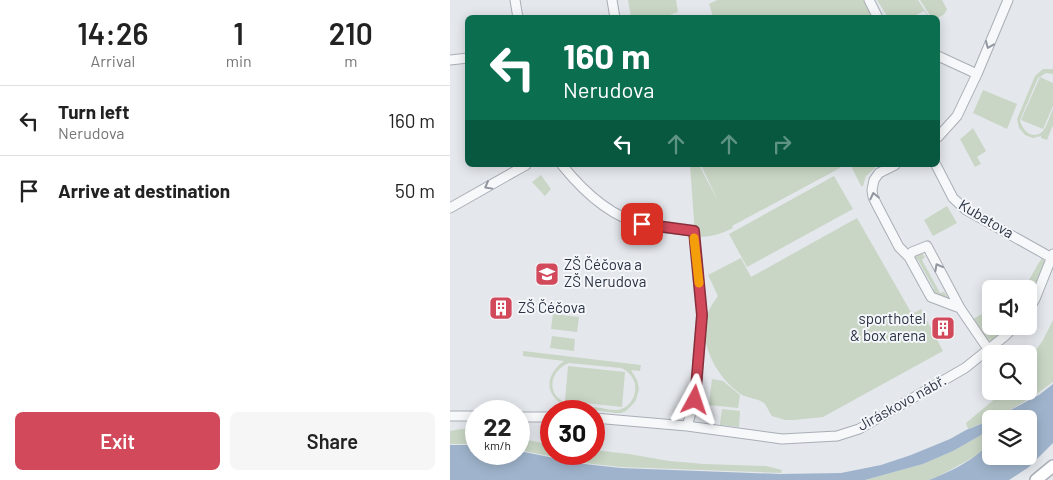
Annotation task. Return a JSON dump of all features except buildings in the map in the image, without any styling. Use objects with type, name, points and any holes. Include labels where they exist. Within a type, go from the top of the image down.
[{"type":"main road","points":[[1036,480],[1053,466]]},
{"type":"street","points":[[515,0],[518,15]]},
{"type":"street","points":[[612,0],[614,15]]},
{"type":"street","points":[[869,0],[876,15]]},
{"type":"street","points":[[940,135],[957,116],[1008,0]]},
{"type":"street","points":[[940,57],[977,74]]},
{"type":"street","points":[[450,60],[465,58]]},
{"type":"street","points":[[450,208],[522,167]]},
{"type":"street","points":[[564,167],[585,191],[623,217],[642,224],[694,231],[702,315],[695,400],[687,426]]},
{"type":"street","points":[[891,167],[879,173],[874,180],[872,190],[873,197],[884,220],[899,247],[909,257],[932,297],[960,308]]},
{"type":"street","name":"Kubatova","points":[[937,167],[953,198],[966,210],[1052,256]]},
{"type":"street","points":[[909,257],[912,252],[927,246],[960,308],[985,345]]},
{"type":"street","points":[[1037,294],[1052,256]]},
{"type":"street","name":"Jiráskovo nábř.","points":[[993,345],[1004,335]]},
{"type":"street","name":"Jiráskovo nábř.","points":[[605,419],[687,426],[782,438],[837,436],[859,429],[965,368],[982,354]]},
{"type":"street","points":[[450,416],[465,416]]},
{"type":"green space","points":[[628,0],[676,0],[678,12],[670,15],[631,15]]},
{"type":"green space","points":[[717,0],[865,0],[874,15],[712,15],[709,4]]},
{"type":"green space","points":[[877,0],[918,0],[928,15],[924,11],[916,15],[886,15]]},
{"type":"green space","points":[[920,0],[942,0],[947,9],[944,14],[940,16],[930,15]]},
{"type":"green space","points":[[1043,69],[1053,69],[1053,74],[1046,73],[1038,78],[1020,120],[1028,133],[1038,134],[1045,127],[1053,109],[1053,125],[1047,140],[1041,138],[1041,136],[1033,138],[1025,135],[1019,128],[1017,119],[1035,76]]},
{"type":"green space","points":[[1040,77],[1053,83],[1053,106],[1043,129],[1021,120]]},
{"type":"green space","points":[[983,90],[1017,104],[1007,129],[973,113]]},
{"type":"green space","points":[[973,128],[986,151],[977,157],[981,164],[975,167],[960,139]]},
{"type":"green space","points":[[690,167],[700,167],[718,201],[702,167],[840,167],[732,226],[733,228],[716,235],[697,237],[695,234]]},
{"type":"green space","points":[[852,167],[874,167],[866,176],[863,186],[861,186]]},
{"type":"green space","points":[[541,175],[551,189],[545,196],[532,182]]},
{"type":"green space","points":[[834,176],[853,209],[747,267],[729,234]]},
{"type":"green space","points":[[947,206],[957,223],[933,236],[924,220]]},
{"type":"green space","points":[[857,218],[912,314],[921,309],[943,351],[823,417],[785,420],[772,416],[765,404],[742,395],[733,388],[718,371],[712,360],[705,338],[705,327],[709,310],[718,296],[708,275],[741,258],[751,277]]},
{"type":"green space","points":[[922,253],[925,257],[922,260],[940,293],[944,292],[950,300],[933,296],[929,289],[934,289],[918,260],[912,258],[912,255]]},
{"type":"green space","points":[[1042,258],[1045,262],[1044,270],[1037,286],[1037,280],[1029,280]]},
{"type":"green space","points":[[553,314],[579,317],[577,332],[551,329]]},
{"type":"green space","points":[[982,314],[982,333],[973,319]]},
{"type":"green space","points":[[1053,320],[1053,382],[1037,393],[1037,349]]},
{"type":"green space","points":[[983,335],[998,335],[992,340],[987,341]]},
{"type":"green space","points":[[552,336],[575,339],[574,351],[550,348]]},
{"type":"green space","points":[[523,351],[641,365],[640,371],[631,370],[637,380],[639,389],[636,400],[626,411],[621,413],[605,412],[605,409],[617,410],[628,405],[635,393],[632,377],[621,368],[569,363],[558,371],[552,382],[555,394],[561,400],[557,400],[550,390],[551,378],[553,372],[564,361],[523,356]]},
{"type":"green space","points":[[568,366],[625,372],[622,407],[605,405],[605,400],[565,400]]},
{"type":"green space","points":[[712,379],[723,381],[740,395],[738,408],[709,405]]},
{"type":"green space","points":[[994,400],[1026,400],[1008,410],[982,410],[982,423],[968,429],[966,423]]},
{"type":"green space","points":[[722,409],[740,411],[739,427],[720,425]]},
{"type":"green space","points":[[465,429],[465,444],[450,444],[450,431]]},
{"type":"green space","points":[[982,435],[982,451],[974,457],[929,480],[865,480],[923,464],[953,451]]},
{"type":"green space","points":[[530,440],[540,443],[540,454],[530,452]]},
{"type":"green space","points":[[605,451],[669,461],[766,466],[782,470],[781,473],[602,465],[605,465]]},
{"type":"water","points":[[1053,384],[1053,443],[1037,459],[1037,410],[1010,410],[1029,400],[1037,400],[1039,395]]},
{"type":"water","points":[[982,424],[982,435],[953,451],[923,464],[865,480],[450,480],[450,445],[465,445],[465,465],[530,465],[530,453],[540,455],[540,465],[593,465],[621,468],[780,474],[841,473],[881,465],[911,455],[950,439]]},
{"type":"water","points":[[982,451],[982,465],[1031,465],[1009,480],[929,480],[954,469]]},
{"type":"slow traffic","points":[[694,238],[699,283]]},
{"type":"place","name":"ZŠ Čéčova a ZŠ Nerudova","points":[[547,274]]},
{"type":"place","name":"ZŠ Čéčova","points":[[501,308]]},
{"type":"place","name":"sporthotel & box arena","points":[[943,328]]},
{"type":"route","points":[[642,224],[694,231],[702,315],[695,400]]}]
